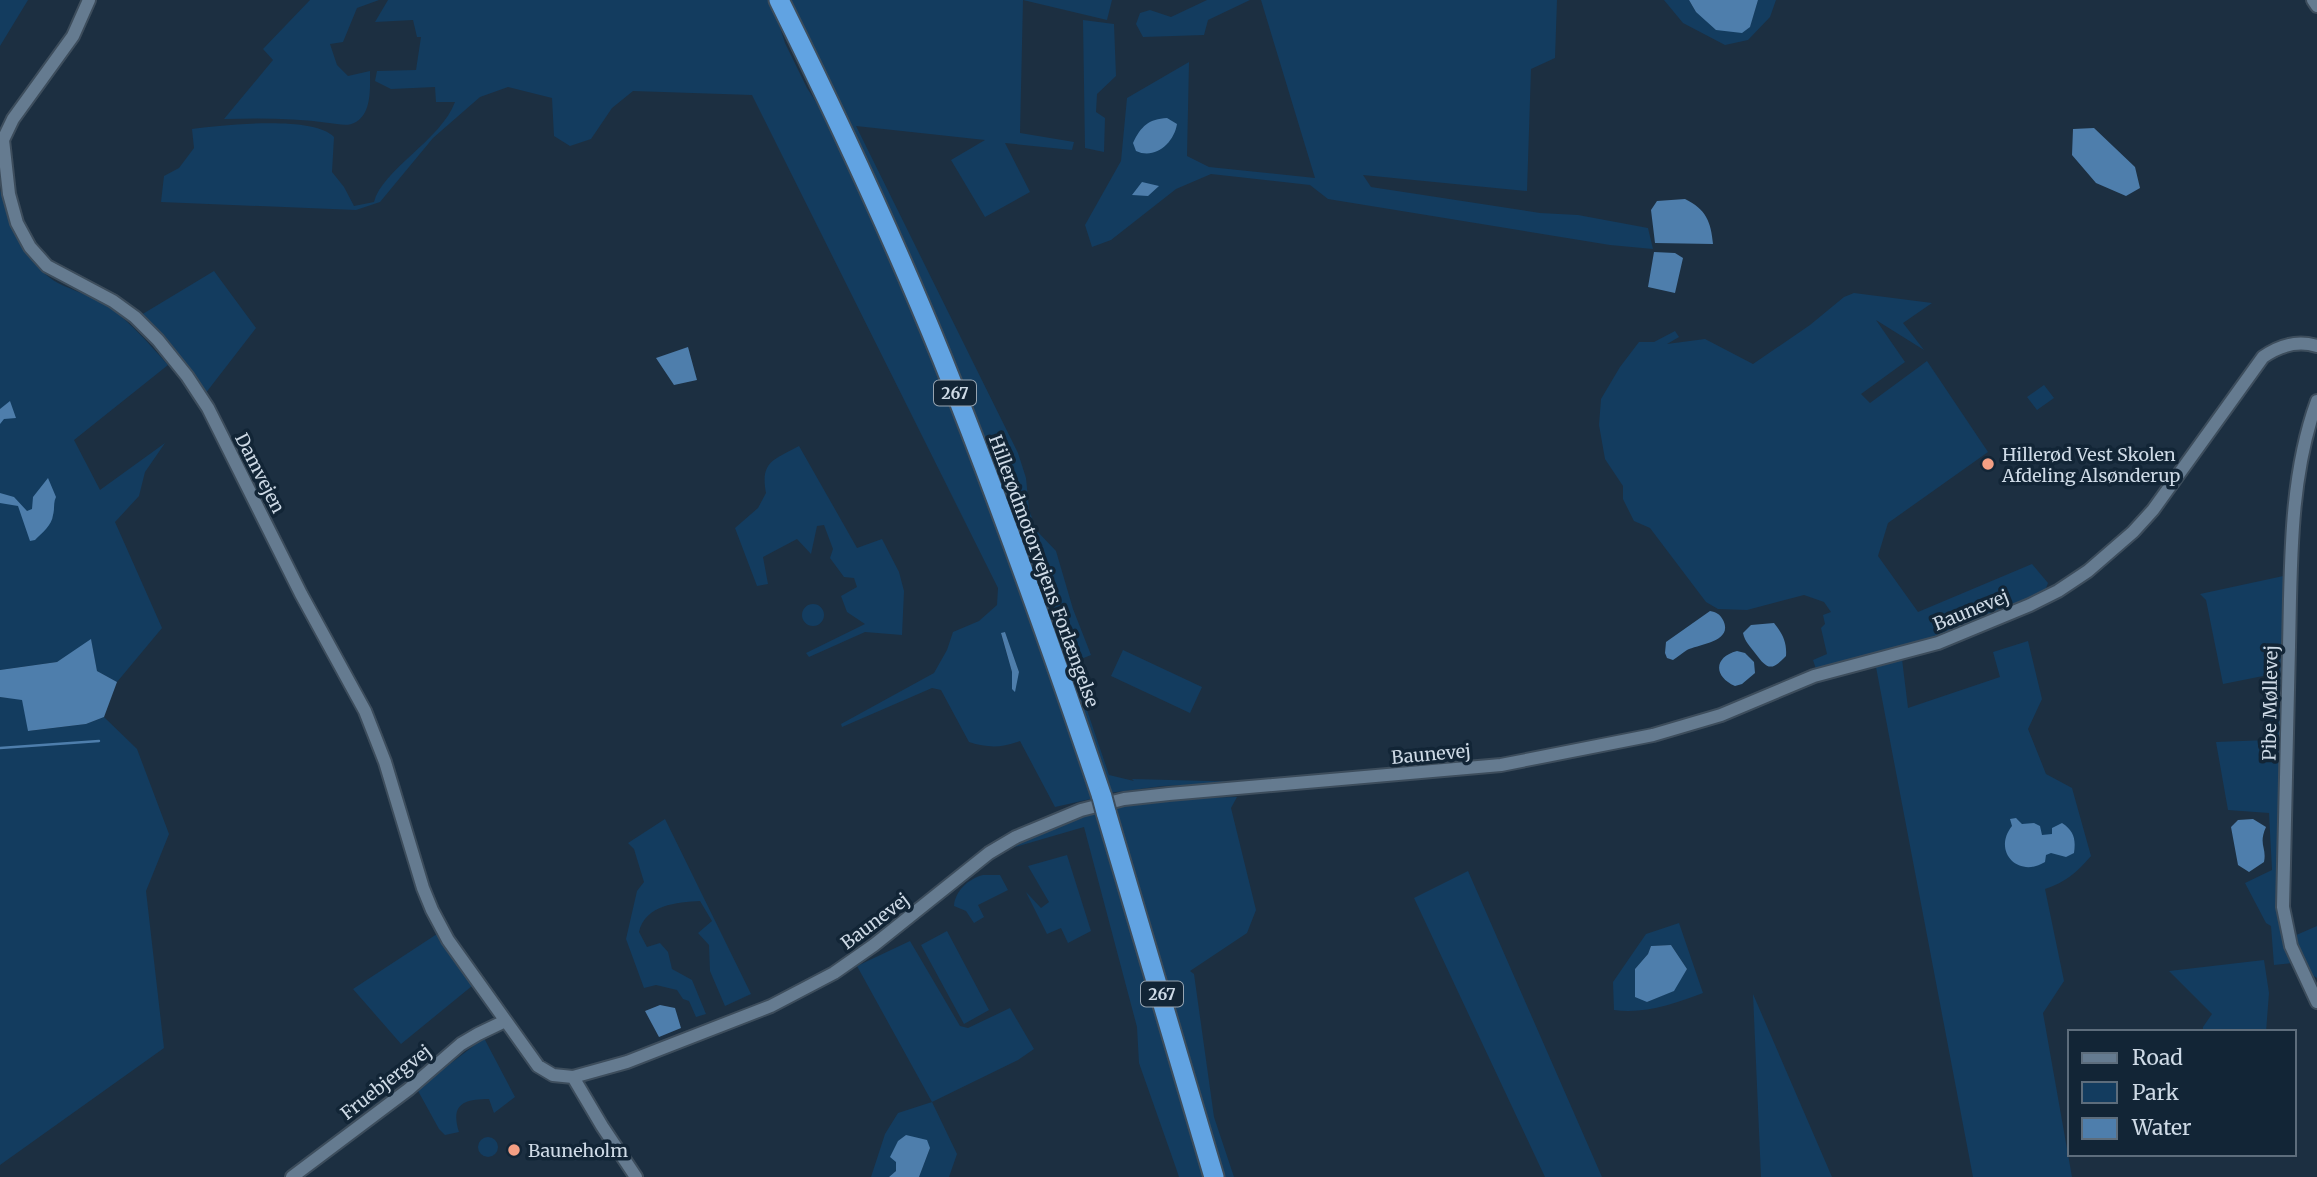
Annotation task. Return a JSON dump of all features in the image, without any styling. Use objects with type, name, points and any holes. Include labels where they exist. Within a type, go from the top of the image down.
[{"type":"highway","name":"Hillerødmotorvejens Forlængelse","points":[[779,0],[870,193],[946,368],[1052,649],[1104,805],[1214,1177]]},
{"type":"street","name":"Damvejen","points":[[89,0],[73,36],[13,119],[3,140],[9,194],[17,223],[30,247],[47,266],[113,301],[135,317],[187,376],[208,408],[301,594],[365,711],[385,762],[432,910],[448,940],[505,1021]]},
{"type":"street","points":[[2313,0],[2317,6]]},
{"type":"street","name":"Baunevej","points":[[573,1077],[651,1053],[803,991],[874,945],[989,853],[1016,837],[1081,810],[1124,799],[1169,794],[1501,765],[1604,746],[1721,715],[1814,676],[1912,651],[1974,630],[2058,591],[2088,571],[2153,510],[2263,357],[2289,344],[2317,346]]},
{"type":"street","name":"Pibe Møllevej","points":[[2317,401],[2305,434],[2297,481],[2290,616],[2283,907],[2291,946],[2317,1002]]},
{"type":"street","points":[[505,1021],[538,1066],[553,1075],[573,1077],[636,1177]]},
{"type":"street","name":"Fruebjergvej","points":[[292,1177],[409,1089],[461,1045],[505,1021]]},
{"type":"green space","points":[[0,0],[28,0],[0,46]]},
{"type":"green space","points":[[310,0],[379,0],[357,8],[343,42],[330,44],[337,65],[348,76],[370,71],[369,99],[361,118],[346,125],[290,119],[224,119],[273,60],[263,49]]},
{"type":"green space","points":[[388,0],[771,0],[785,43],[807,88],[825,116],[880,229],[973,451],[1095,798],[1055,807],[1020,741],[995,746],[969,742],[941,690],[932,688],[842,727],[841,724],[934,673],[947,650],[953,632],[979,621],[997,605],[998,588],[752,95],[633,91],[612,108],[591,139],[570,146],[554,136],[552,98],[508,87],[480,97],[433,138],[380,202],[356,210],[161,202],[164,176],[179,168],[194,148],[192,129],[267,123],[308,126],[323,130],[334,137],[332,172],[354,206],[374,202],[388,178],[438,129],[455,102],[436,102],[435,87],[391,89],[375,81],[377,71],[416,70],[421,37],[417,37],[413,20],[375,22]],"holes":[[[1005,632],[1019,672],[1013,689],[1012,672],[1001,634]]]},
{"type":"green space","points":[[786,0],[1023,0],[1020,133],[1074,142],[1072,150],[1005,143],[1030,192],[985,217],[951,160],[985,140],[856,126],[1018,453],[1036,530],[1056,551],[1073,609],[1091,655],[1071,663],[1109,775],[1134,781],[1132,779],[1247,782],[1163,786],[1109,793],[1037,577],[956,371],[789,10],[792,3],[789,6]]},
{"type":"green space","points":[[1023,0],[1112,0],[1107,20]]},
{"type":"green space","points":[[1207,0],[1250,0],[1208,20],[1204,35],[1143,37],[1136,24],[1140,13],[1150,10],[1171,17]]},
{"type":"green space","points":[[1261,0],[1557,0],[1555,58],[1531,69],[1527,191],[1363,175],[1371,187],[1540,213],[1578,215],[1648,228],[1653,249],[1610,245],[1328,199],[1310,185],[1211,174],[1176,189],[1111,240],[1092,247],[1085,225],[1121,161],[1127,98],[1189,62],[1187,156],[1209,167],[1315,178]]},
{"type":"green space","points":[[1664,0],[1689,0],[1696,12],[1750,26],[1758,0],[1776,0],[1770,17],[1748,40],[1725,45],[1683,23]]},
{"type":"green space","points":[[1083,20],[1114,24],[1116,76],[1097,94],[1096,112],[1105,118],[1104,152],[1085,148]]},
{"type":"green space","points":[[0,190],[21,242],[36,265],[58,283],[95,299],[116,312],[168,365],[74,440],[100,490],[165,443],[145,472],[139,496],[115,522],[162,628],[117,682],[97,671],[91,640],[57,662],[0,670]]},
{"type":"green space","points":[[214,271],[256,328],[205,394],[141,315]]},
{"type":"green space","points":[[1854,293],[1932,303],[1903,323],[1924,350],[1876,320],[1905,362],[1861,394],[1870,403],[1927,361],[1988,452],[1888,523],[1878,556],[1918,612],[2032,564],[2048,583],[2045,591],[1967,627],[1926,642],[1816,669],[1813,660],[1827,654],[1821,628],[1825,624],[1823,615],[1831,612],[1824,602],[1804,595],[1747,610],[1718,609],[1706,602],[1650,528],[1634,521],[1623,499],[1623,486],[1605,459],[1599,425],[1601,399],[1639,342],[1654,342],[1675,331],[1679,337],[1667,344],[1705,339],[1753,364],[1810,325],[1844,297]]},
{"type":"green space","points":[[2044,385],[2054,398],[2037,410],[2027,397]]},
{"type":"green space","points":[[799,446],[857,548],[882,539],[899,572],[904,591],[902,635],[865,632],[809,657],[806,653],[865,624],[847,612],[841,596],[857,587],[854,578],[844,577],[830,558],[833,549],[824,525],[817,526],[811,554],[797,539],[763,557],[768,584],[757,586],[735,528],[758,508],[766,493],[767,468],[776,459]]},
{"type":"green space","points":[[2288,575],[2287,946],[2292,963],[2274,965],[2271,926],[2266,923],[2245,883],[2272,870],[2269,813],[2228,810],[2216,742],[2268,740],[2273,674],[2223,684],[2206,600],[2200,594]]},
{"type":"green space","points":[[813,604],[821,607],[824,615],[821,623],[813,626],[805,623],[802,615],[805,607]]},
{"type":"green space","points":[[2028,641],[2042,699],[2028,729],[2046,774],[2072,788],[2091,856],[2071,876],[2045,889],[2064,981],[2043,1013],[2072,1177],[1973,1177],[1876,667],[1902,659],[1908,708],[2000,677],[1993,652]]},
{"type":"green space","points":[[1123,650],[1202,687],[1190,713],[1111,676]]},
{"type":"green space","points":[[0,697],[22,699],[29,731],[86,724],[104,717],[137,749],[169,834],[146,891],[164,1048],[0,1165]]},
{"type":"green space","points":[[1237,797],[1231,808],[1256,910],[1247,933],[1190,971],[1194,974],[1214,1117],[1234,1177],[1220,1177],[1110,807],[1129,806],[1135,800]]},
{"type":"green space","points":[[1094,812],[1161,1014],[1208,1177],[1179,1177],[1139,1063],[1137,1027],[1084,827],[994,853],[1053,822]]},
{"type":"green space","points":[[665,819],[751,994],[725,1006],[710,971],[709,945],[698,933],[712,921],[700,901],[663,907],[648,916],[639,932],[647,947],[660,943],[668,952],[672,969],[692,980],[706,1014],[696,1017],[689,1001],[683,999],[677,990],[656,985],[644,988],[626,939],[637,891],[644,882],[634,849],[628,843]]},
{"type":"green space","points":[[1067,855],[1091,931],[1068,943],[1061,928],[1047,934],[1026,892],[1041,908],[1049,902],[1028,866]]},
{"type":"green space","points":[[1468,871],[1602,1177],[1545,1177],[1414,898]]},
{"type":"green space","points":[[983,875],[1000,875],[1008,890],[978,905],[984,917],[974,923],[966,911],[954,906],[963,886]]},
{"type":"green space","points":[[1679,923],[1703,993],[1648,1009],[1614,1010],[1613,982],[1646,934]],"holes":[[[1671,945],[1687,969],[1673,991],[1647,1002],[1635,969],[1648,954],[1651,946]]]},
{"type":"green space","points":[[2317,926],[2317,978],[2310,974],[2294,936]]},
{"type":"green space","points":[[947,931],[989,1010],[964,1024],[921,945]]},
{"type":"green space","points":[[440,932],[472,986],[401,1044],[353,989]]},
{"type":"green space","points":[[910,941],[960,1026],[968,1028],[1010,1008],[1034,1049],[1018,1060],[932,1102],[857,966]]},
{"type":"green space","points":[[2264,960],[2269,993],[2266,1030],[2203,1030],[2212,1014],[2169,971]]},
{"type":"green space","points":[[1753,994],[1832,1177],[1761,1177]]},
{"type":"green space","points":[[484,1038],[515,1097],[494,1113],[489,1099],[466,1102],[461,1105],[456,1115],[459,1132],[445,1135],[417,1089]]},
{"type":"green space","points":[[932,1102],[957,1154],[949,1177],[919,1177],[930,1148],[896,1162],[896,1171],[889,1177],[871,1177],[885,1134],[898,1113]]},
{"type":"green space","points":[[488,1137],[495,1140],[498,1147],[495,1154],[488,1157],[481,1154],[478,1147],[481,1140]]},
{"type":"water","points":[[1689,0],[1758,0],[1750,27],[1742,33],[1716,30],[1696,12]]},
{"type":"water","points":[[1167,118],[1177,124],[1168,143],[1150,153],[1136,151],[1133,143],[1139,132],[1150,122]]},
{"type":"water","points":[[2094,128],[2135,167],[2140,188],[2126,196],[2096,183],[2072,155],[2073,129]]},
{"type":"water","points":[[1142,182],[1159,186],[1148,196],[1132,195]]},
{"type":"water","points":[[1685,199],[1703,212],[1711,229],[1713,244],[1655,243],[1651,210],[1657,201]]},
{"type":"water","points":[[1654,252],[1675,253],[1683,258],[1675,293],[1648,287]]},
{"type":"water","points":[[688,347],[697,380],[674,385],[656,358]]},
{"type":"water","points":[[10,401],[16,418],[4,419],[0,424],[0,409]]},
{"type":"water","points":[[48,478],[56,497],[52,519],[44,532],[30,541],[18,506],[0,503],[0,493],[14,497],[27,511],[32,509],[33,497]]},
{"type":"water","points":[[1710,611],[1722,618],[1725,627],[1720,638],[1687,650],[1673,660],[1667,658],[1666,642]]},
{"type":"water","points":[[1774,623],[1784,639],[1786,656],[1777,665],[1769,666],[1759,658],[1743,633],[1751,625]]},
{"type":"water","points":[[1005,632],[1019,672],[1015,692],[1012,689],[1012,672],[1001,633]]},
{"type":"water","points":[[91,639],[97,671],[117,682],[104,717],[86,724],[28,731],[22,700],[0,697],[0,670],[57,662]]},
{"type":"water","points":[[1737,651],[1745,653],[1754,662],[1755,673],[1742,684],[1735,686],[1723,677],[1719,667],[1724,658]]},
{"type":"water","points":[[2016,818],[2022,824],[2034,823],[2040,826],[2042,835],[2052,834],[2052,828],[2062,823],[2073,836],[2074,853],[2066,857],[2051,853],[2046,855],[2045,862],[2035,866],[2017,865],[2011,860],[2005,845],[2012,826],[2010,819]]},
{"type":"water","points":[[2253,819],[2266,827],[2263,838],[2265,857],[2264,862],[2249,872],[2238,865],[2231,827],[2238,820]]},
{"type":"water","points":[[1671,945],[1687,969],[1674,991],[1647,1002],[1635,997],[1635,969],[1648,954],[1651,946]]},
{"type":"water","points":[[660,1005],[675,1008],[681,1028],[659,1037],[645,1011]]},
{"type":"water","points":[[906,1135],[927,1140],[930,1148],[919,1177],[889,1177],[896,1171],[896,1162],[890,1157],[898,1141]]},
{"type":"waterway","points":[[0,748],[99,741]]},
{"type":"place","name":"Hillerød Vest Skolen Afdeling Alsønderup","points":[[1988,464]]},
{"type":"place","name":"Bauneholm","points":[[514,1150]]}]
